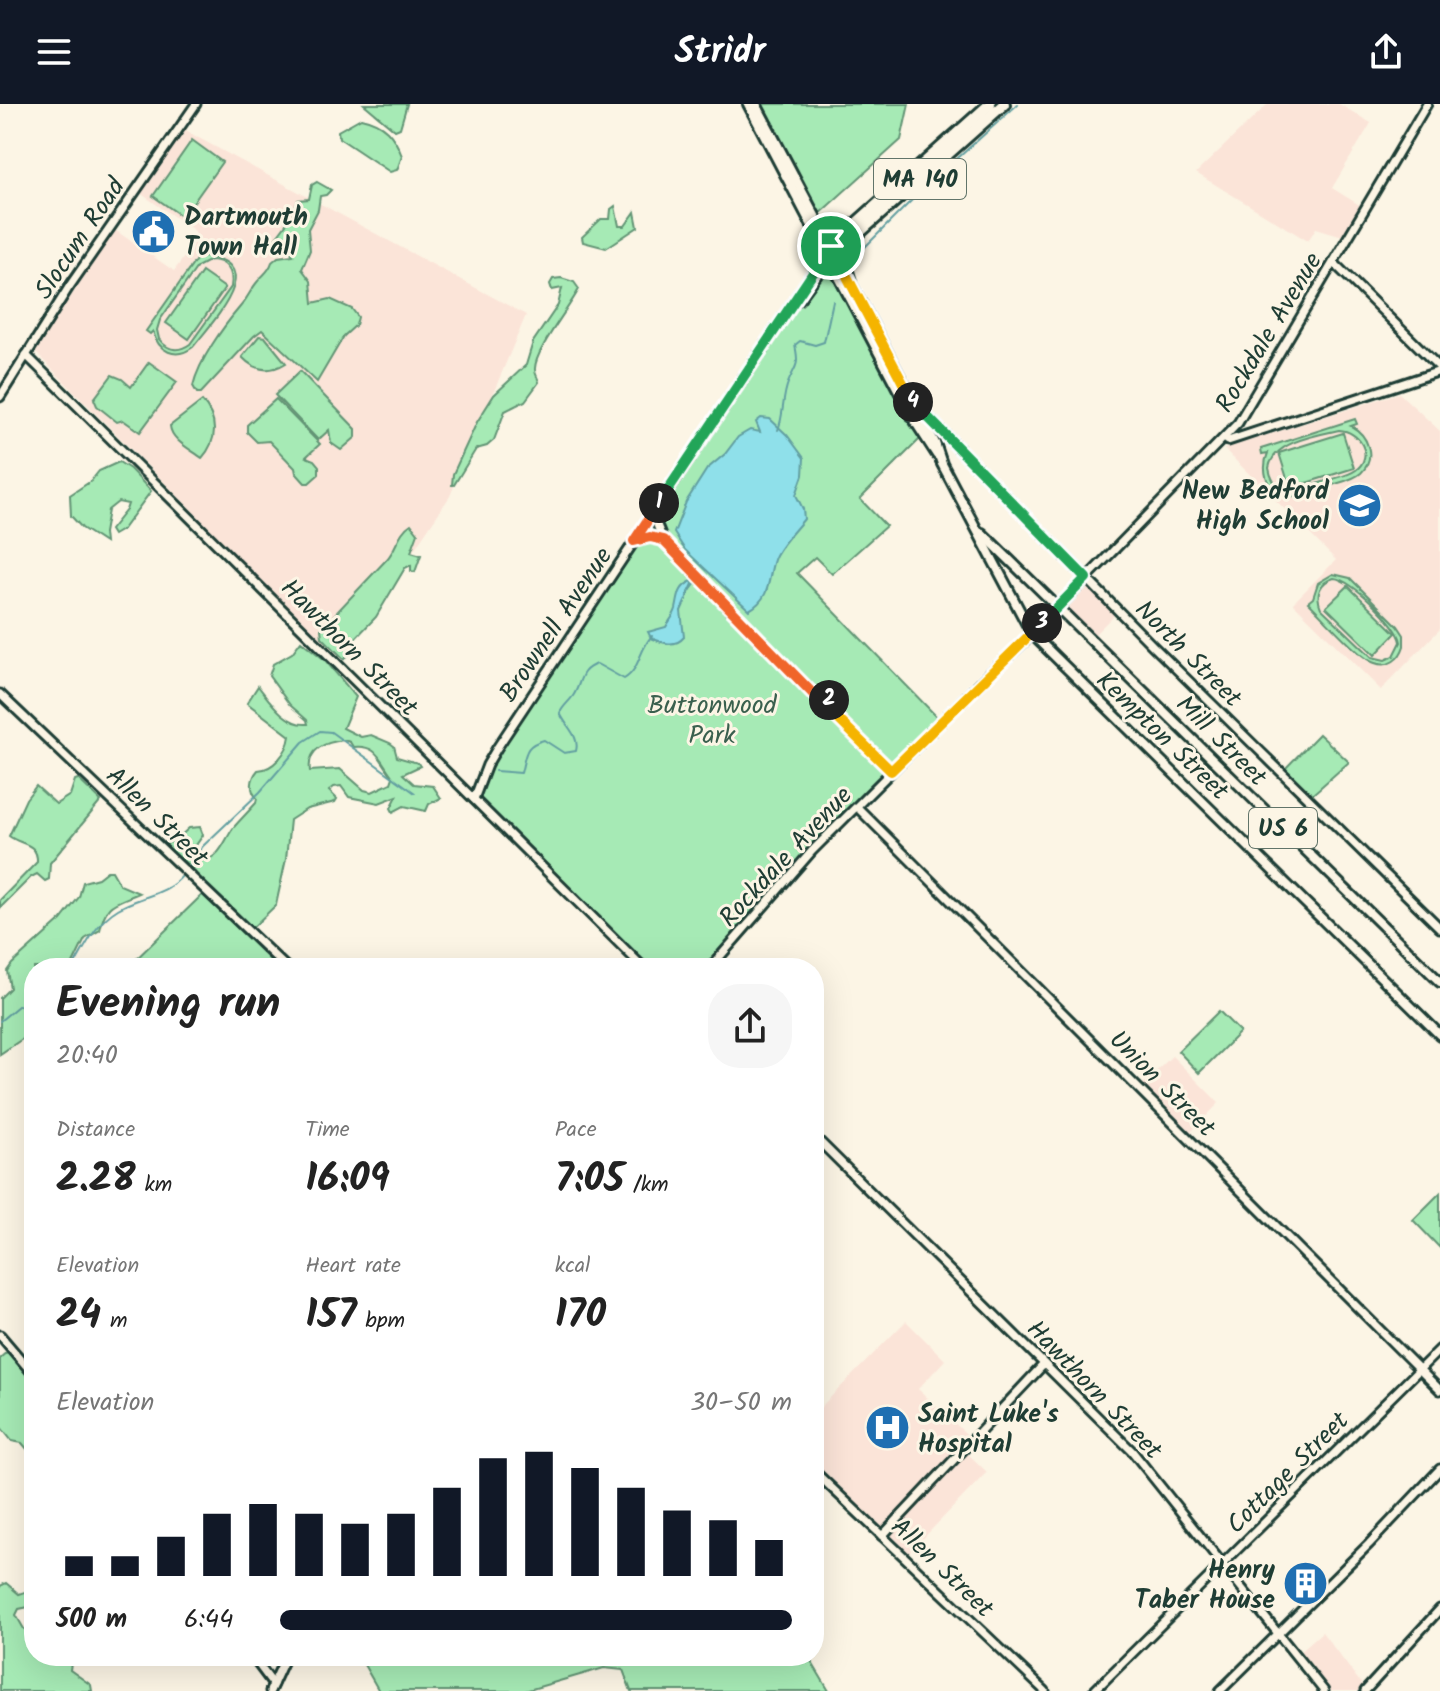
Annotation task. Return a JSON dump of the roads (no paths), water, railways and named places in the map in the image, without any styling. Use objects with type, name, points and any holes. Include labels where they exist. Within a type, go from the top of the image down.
[{"type":"highway","name":"MA 140","points":[[830,253],[848,230],[990,104]]},
{"type":"highway","name":"MA 140","points":[[830,253],[886,209],[1004,104]]},
{"type":"highway","points":[[850,282],[844,262],[847,249],[886,209]]},
{"type":"highway","points":[[821,228],[834,233],[848,230]]},
{"type":"main road","name":"Slocum Road","points":[[0,397],[74,279],[196,104]]},
{"type":"main road","name":"US 6","points":[[748,104],[767,134]]},
{"type":"main road","name":"US 6","points":[[756,104],[767,134]]},
{"type":"main road","name":"Rockdale Avenue","points":[[719,958],[799,866],[891,771],[1032,634],[1239,421],[1427,104]]},
{"type":"main road","name":"Kempton Street","points":[[767,134],[821,228],[830,253],[850,282],[914,403],[920,423]]},
{"type":"main road","name":"Kempton Street","points":[[767,134],[1032,634],[1440,1035]]},
{"type":"main road","name":"Brownell Avenue","points":[[474,799],[497,748],[784,316],[830,253]]},
{"type":"main road","points":[[1224,438],[1228,442],[1440,370],[1334,263]]},
{"type":"main road","name":"Hawthorn Street","points":[[26,355],[634,958]]},
{"type":"main road","name":"North Street","points":[[914,403],[1440,928]]},
{"type":"main road","points":[[1239,421],[1255,431]]},
{"type":"main road","points":[[658,504],[657,525],[663,540],[820,701],[830,701],[830,711],[891,771]]},
{"type":"main road","name":"Mill Street","points":[[975,527],[1440,982]]},
{"type":"main road","points":[[634,541],[650,537],[663,540]]},
{"type":"main road","name":"Allen Street","points":[[0,694],[277,958]]},
{"type":"main road","points":[[460,784],[470,785],[481,781]]},
{"type":"main road","name":"Union Street","points":[[857,807],[1440,1390]]},
{"type":"main road","name":"Hawthorn Street","points":[[824,1146],[1132,1451],[1324,1691]]},
{"type":"main road","points":[[0,1335],[24,1363]]},
{"type":"main road","name":"Cottage Street","points":[[1094,1691],[1440,1349]]},
{"type":"main road","points":[[882,1536],[1044,1364]]},
{"type":"main road","points":[[1220,1691],[1440,1469]]},
{"type":"main road","name":"Allen Street","points":[[824,1481],[1045,1691]]},
{"type":"main road","points":[[1365,1691],[1440,1609]]},
{"type":"main road","points":[[258,1666],[271,1688]]},
{"type":"main road","points":[[271,1688],[281,1666]]},
{"type":"water","points":[[761,418],[770,419],[804,458],[803,475],[796,495],[804,519],[776,555],[766,591],[757,605],[749,610],[685,550],[674,533],[686,502],[707,469],[725,454],[738,437],[750,430],[760,432],[756,422]]},
{"type":"water","points":[[692,581],[681,611],[684,637],[673,643],[651,638],[648,632],[666,627],[675,612],[682,589]]},
{"type":"waterway","points":[[860,252],[918,194],[1018,104]]},
{"type":"waterway","points":[[778,430],[786,389],[797,362],[795,345],[800,341],[815,345],[824,342],[833,301]]},
{"type":"waterway","points":[[687,595],[696,583]]},
{"type":"waterway","points":[[495,771],[521,773],[529,748],[544,740],[564,753],[576,751],[574,736],[560,713],[573,696],[583,673],[597,664],[624,679],[633,670],[652,636]]},
{"type":"waterway","points":[[188,868],[203,846],[260,792],[303,742],[320,731],[331,732],[415,793]]},
{"type":"waterway","points":[[79,958],[110,914],[169,887],[183,875]]},
{"type":"waterway","points":[[0,1021],[24,1004]]},
{"type":"place","name":"Dartmouth Town Hall","points":[[153,231]]},
{"type":"place","name":"New Bedford High School","points":[[1360,505]]},
{"type":"place","name":"Saint Luke's Hospital","points":[[887,1428]]},
{"type":"place","name":"Henry Taber House","points":[[1306,1584]]},
{"type":"park label","name":"Buttonwood Park","points":[[712,719]]}]
